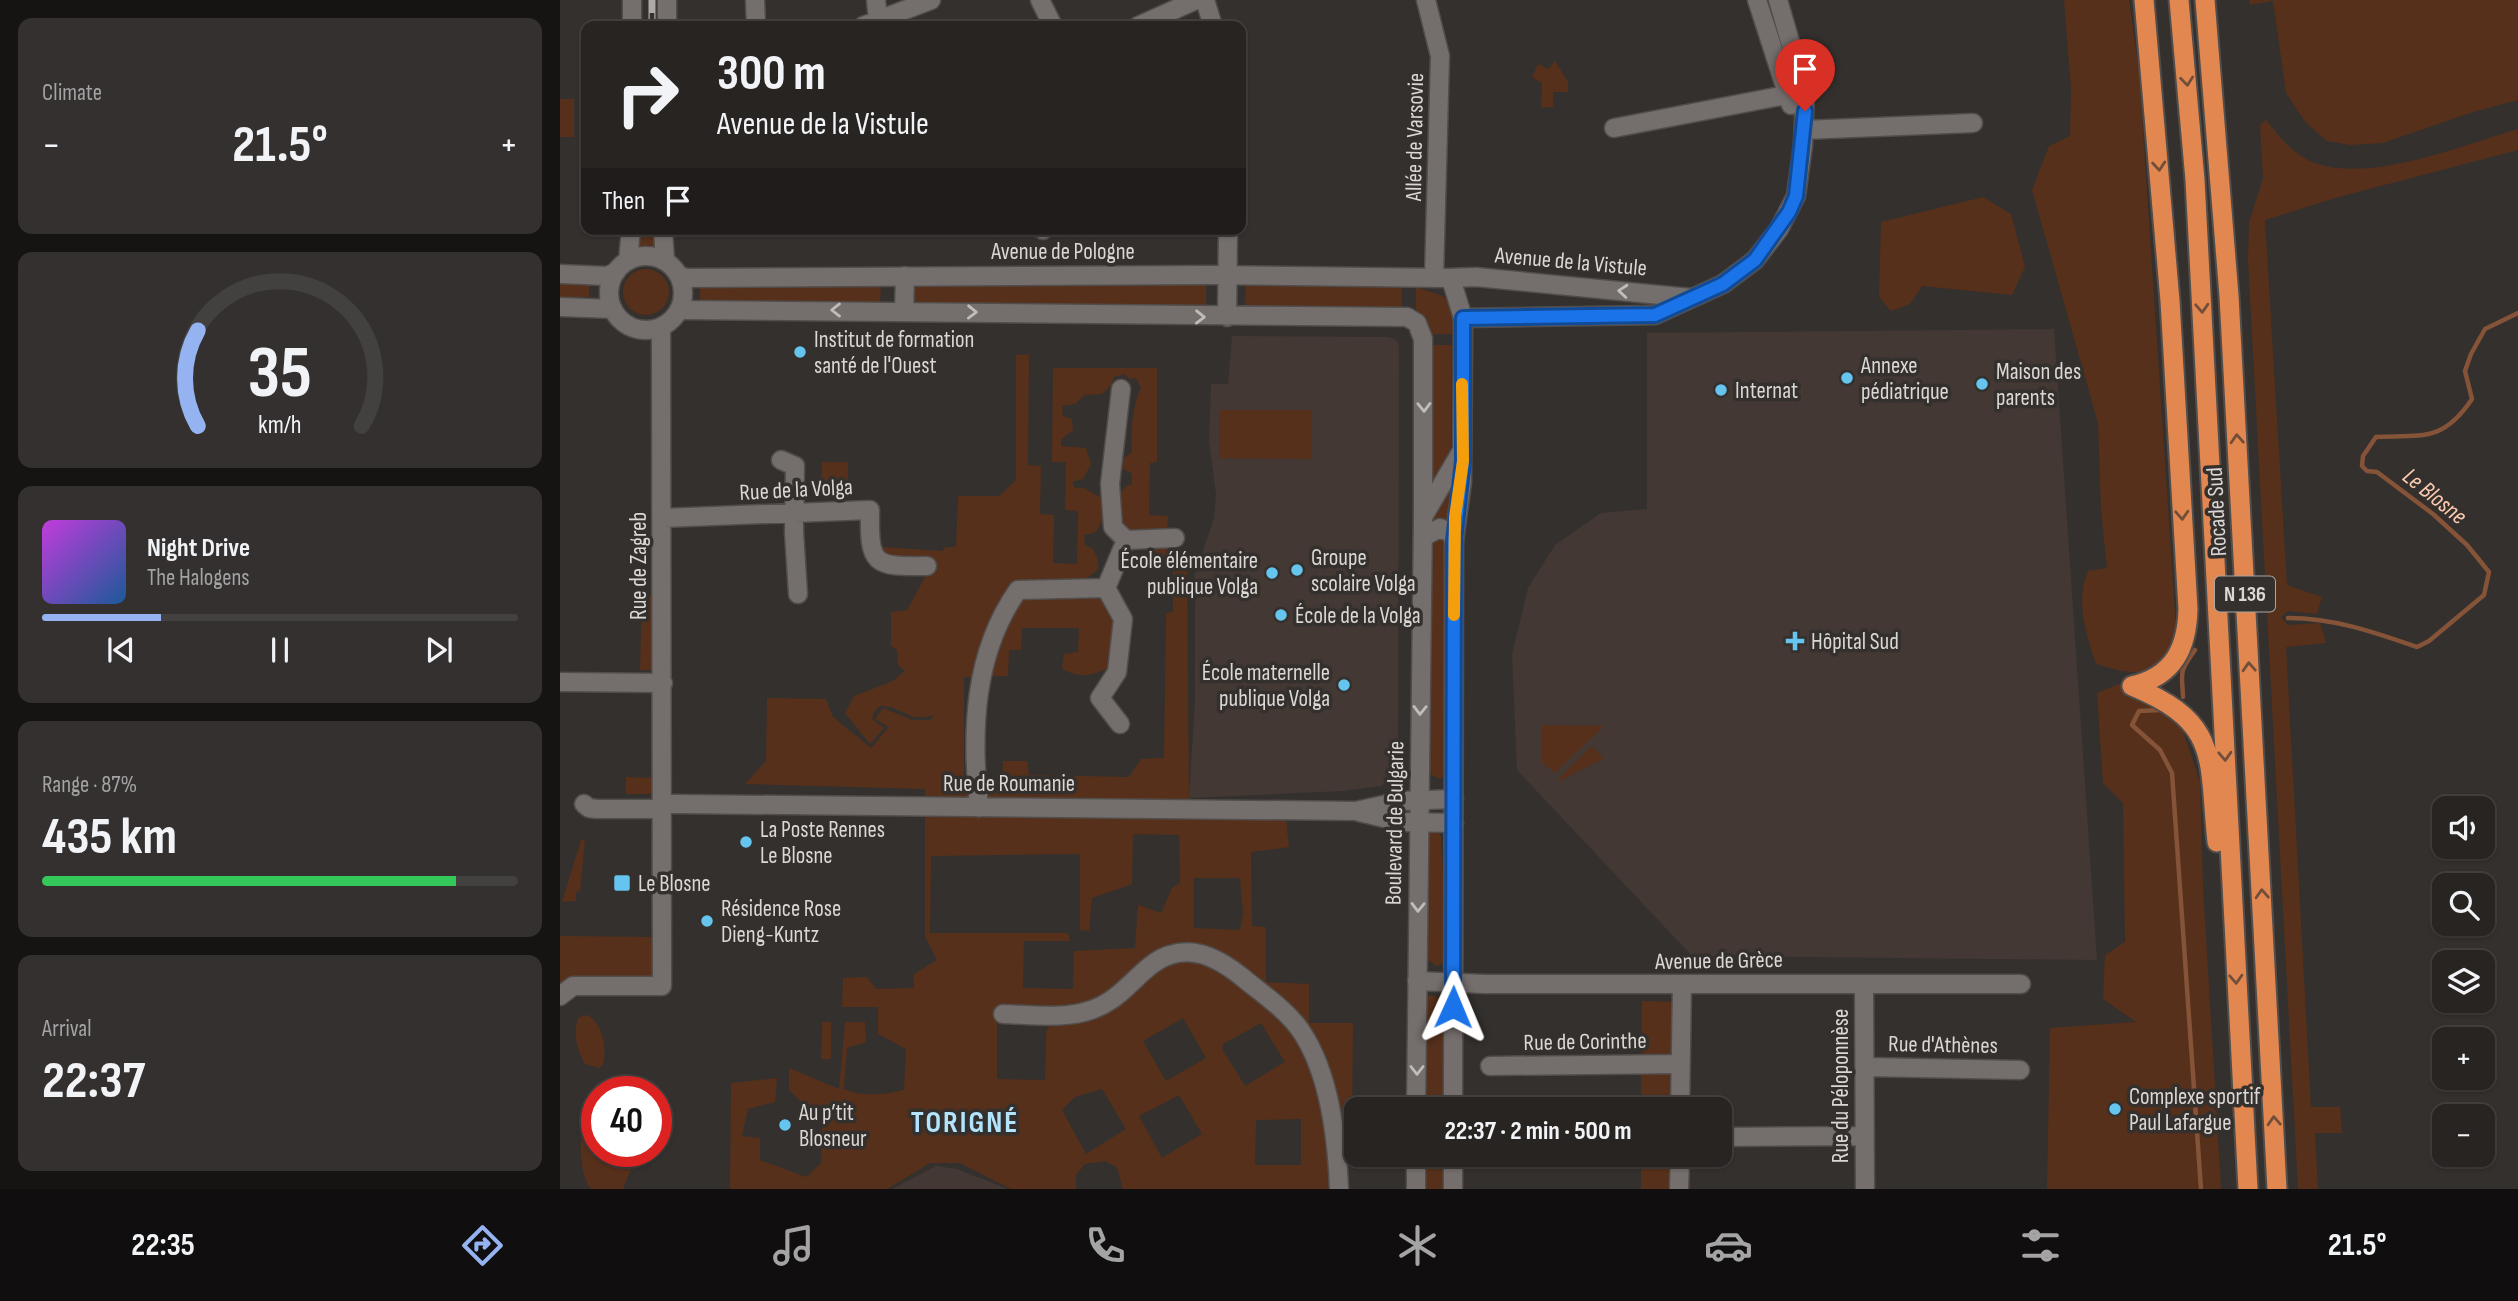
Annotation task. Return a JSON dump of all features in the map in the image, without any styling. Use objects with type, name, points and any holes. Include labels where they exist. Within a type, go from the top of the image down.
[{"type":"highway","points":[[2144,0],[2170,301],[2188,609],[2185,641],[2177,660],[2155,678],[2132,685],[2176,707],[2199,731],[2210,769],[2217,843],[2231,887]]},
{"type":"highway","name":"Rocade Sud","points":[[2179,0],[2196,207],[2248,1189]]},
{"type":"highway","name":"Rocade Sud","points":[[2205,0],[2219,143],[2230,310],[2277,1189]]},
{"type":"street","points":[[632,0],[632,21]]},
{"type":"street","points":[[667,0],[667,21]]},
{"type":"street","points":[[755,0],[756,21]]},
{"type":"street","points":[[872,21],[876,0]]},
{"type":"street","points":[[878,21],[931,0]]},
{"type":"street","points":[[1040,0],[1050,21]]},
{"type":"street","points":[[1149,21],[1196,0]]},
{"type":"street","points":[[1205,0],[1211,21]]},
{"type":"street","name":"Allée de Varsovie","points":[[1426,0],[1440,56],[1441,278]]},
{"type":"street","points":[[1757,0],[1786,95],[1804,130]]},
{"type":"street","points":[[1463,318],[1647,316],[1667,312],[1740,273],[1755,260],[1779,229],[1796,196],[1804,130],[1805,93],[1778,0]]},
{"type":"street","points":[[1614,128],[1786,95]]},
{"type":"street","points":[[1804,130],[1973,123]]},
{"type":"street","points":[[560,274],[607,276],[622,266],[647,256],[665,261],[679,276],[683,293],[679,310],[661,327],[635,328],[619,317],[613,309],[610,290],[622,266],[630,235]]},
{"type":"street","points":[[663,235],[665,261]]},
{"type":"street","points":[[679,310],[1227,317],[1228,235]]},
{"type":"street","name":"Avenue de Pologne","points":[[679,276],[1227,275],[1441,278]]},
{"type":"street","points":[[904,311],[905,276]]},
{"type":"street","name":"Avenue de la Vistule","points":[[1441,278],[1475,277],[1691,298]]},
{"type":"street","points":[[1441,278],[1455,287],[1463,318],[1462,482],[1454,541],[1453,1097]]},
{"type":"street","points":[[560,307],[613,309]]},
{"type":"street","name":"Boulevard de Bulgarie","points":[[1227,317],[1407,317],[1417,323],[1423,339],[1416,1097]]},
{"type":"street","name":"Rue de Zagreb","points":[[560,996],[573,986],[662,986],[661,327]]},
{"type":"street","points":[[1121,389],[1110,484],[1113,527],[1126,540],[1175,538]]},
{"type":"street","points":[[1423,517],[1461,452]]},
{"type":"street","points":[[781,460],[795,466],[798,594]]},
{"type":"street","name":"Rue de la Volga","points":[[663,518],[870,510],[873,554],[881,563],[891,567],[927,566]]},
{"type":"street","points":[[1423,537],[1440,528],[1451,533],[1454,541]]},
{"type":"street","points":[[1106,588],[1126,540]]},
{"type":"street","points":[[979,808],[975,764],[982,667],[990,642],[1018,590],[1106,588]]},
{"type":"street","points":[[1106,588],[1124,619],[1117,672],[1100,698],[1120,724]]},
{"type":"street","points":[[560,682],[663,683]]},
{"type":"street","name":"Rue de Roumanie","points":[[662,804],[1356,811],[1419,800],[1454,799]]},
{"type":"street","name":"Rue de Roumanie","points":[[1356,811],[1401,822],[1454,823]]},
{"type":"street","points":[[1003,1014],[1071,1015],[1091,1011],[1111,1000],[1168,955],[1188,952],[1210,956],[1231,968],[1301,1031],[1327,1090],[1338,1149],[1339,1189]]},
{"type":"street","name":"Avenue de Grèce","points":[[1417,981],[2021,984]]},
{"type":"street","points":[[1680,1097],[1682,984]]},
{"type":"street","name":"Rue du Péloponnèse","points":[[1864,984],[1865,1189]]},
{"type":"street","name":"Rue de Corinthe","points":[[1490,1066],[1680,1064]]},
{"type":"street","name":"Rue d'Athènes","points":[[1866,1067],[2020,1070]]},
{"type":"street","points":[[1732,1137],[1865,1136]]},
{"type":"street","points":[[1416,1167],[1416,1189]]},
{"type":"street","points":[[1453,1167],[1453,1189]]},
{"type":"street","points":[[1679,1189],[1680,1167]]},
{"type":"shaded area","points":[[2064,0],[2129,0],[2139,71],[2176,629],[2162,661],[2155,667],[2139,672],[2121,671],[2096,664],[2083,618],[2082,594],[2088,571],[2107,568],[2101,510],[2098,423],[2032,190],[2049,146],[2070,136],[2071,89]]},
{"type":"shaded area","points":[[2249,0],[2518,0],[2518,100],[2473,112],[2383,143],[2350,145],[2327,141],[2306,123],[2286,93],[2273,1],[2250,5]]},
{"type":"shaded area","points":[[1555,61],[1568,82],[1568,92],[1553,92],[1553,107],[1541,108],[1542,83],[1532,77],[1538,64],[1548,69]]},
{"type":"shaded area","points":[[560,99],[574,99],[574,137],[560,137]]},
{"type":"shaded area","points":[[2266,120],[2290,147],[2308,160],[2330,167],[2356,169],[2413,161],[2518,129],[2518,150],[2335,198],[2265,220],[2287,585],[2322,597],[2317,614],[2288,611],[2281,617],[2288,625],[2320,623],[2326,643],[2286,647],[2311,1107],[2340,1107],[2342,1133],[2315,1133],[2318,1189],[2298,1189],[2248,260],[2249,223],[2263,178],[2260,125]]},
{"type":"shaded area","points":[[1983,197],[2011,214],[2025,267],[2012,295],[1922,286],[1910,304],[1891,311],[1879,297],[1881,222]]},
{"type":"shaded area","points":[[635,236],[658,236],[658,251],[635,251]]},
{"type":"shaded area","points":[[646,269],[662,276],[669,292],[662,308],[646,315],[630,308],[623,292],[630,276]]},
{"type":"shaded area","points":[[560,281],[589,281],[589,297],[560,297]]},
{"type":"shaded area","points":[[1206,281],[1206,311],[910,305],[910,282],[1200,284]]},
{"type":"shaded area","points":[[1267,281],[1271,285],[1402,286],[1402,310],[1249,308],[1245,304],[1246,282]]},
{"type":"shaded area","points":[[881,282],[880,305],[700,303],[700,283]]},
{"type":"shaded area","points":[[1416,287],[1445,297],[1452,310],[1454,334],[1431,334],[1427,318],[1416,310]]},
{"type":"shaded area","name":"Hôpital Sud","points":[[2054,329],[2097,960],[1692,956],[1517,770],[1512,654],[1528,588],[1555,545],[1601,513],[1647,509],[1647,333]]},
{"type":"shaded area","name":"Groupe scolaire Volga","points":[[1232,336],[1389,337],[1396,340],[1399,346],[1398,763],[1394,777],[1381,786],[1343,791],[1189,798],[1195,701],[1195,573],[1214,519],[1216,494],[1209,441],[1211,384],[1228,384]]},
{"type":"shaded area","points":[[1429,345],[1452,345],[1451,463],[1428,493]]},
{"type":"shaded area","points":[[1029,354],[1028,465],[1041,466],[1040,514],[1054,515],[1053,563],[1077,564],[1078,511],[1065,510],[1066,462],[1052,462],[1053,368],[1157,368],[1157,462],[1150,463],[1149,515],[1168,516],[1167,531],[1133,533],[1120,519],[1121,493],[1132,484],[1132,474],[1122,468],[1123,459],[1132,452],[1133,419],[1141,387],[1136,378],[1129,379],[1125,374],[1114,377],[1111,385],[1102,394],[1085,395],[1075,404],[1062,406],[1063,416],[1072,419],[1073,430],[1061,440],[1061,446],[1086,448],[1091,464],[1083,479],[1072,482],[1075,488],[1084,488],[1100,497],[1103,507],[1102,519],[1096,532],[1084,535],[1085,545],[1093,549],[1098,559],[1098,569],[1081,584],[1113,606],[1118,628],[1108,668],[1085,675],[1073,674],[1062,668],[1064,654],[1078,652],[1079,628],[1022,628],[1021,650],[1009,650],[1008,676],[964,677],[964,793],[1002,793],[1003,761],[1027,761],[1029,775],[1129,777],[1141,759],[1164,758],[1166,614],[1173,611],[1173,558],[1149,558],[1150,543],[1174,542],[1187,561],[1189,815],[1286,819],[1289,847],[1251,852],[1252,926],[1266,927],[1266,982],[1309,984],[1309,1023],[1353,1023],[1352,1097],[1344,1097],[1344,1153],[1332,1189],[1123,1189],[1117,1167],[1105,1161],[1085,1164],[1076,1175],[1076,1189],[1011,1189],[960,1163],[930,1163],[887,1189],[730,1189],[731,1083],[777,1078],[775,1102],[748,1109],[742,1136],[760,1138],[760,1160],[806,1177],[821,1163],[822,1122],[789,1090],[789,1068],[839,1089],[845,1022],[865,1022],[866,1042],[847,1048],[844,1089],[874,1094],[904,1090],[906,1049],[878,1034],[878,1007],[842,1007],[843,978],[867,977],[876,989],[914,988],[914,974],[937,960],[925,936],[925,789],[745,784],[766,761],[767,698],[826,699],[833,717],[871,748],[889,727],[875,719],[883,708],[912,720],[930,720],[934,715],[912,716],[888,706],[880,706],[872,719],[884,728],[870,744],[845,713],[854,696],[893,681],[905,671],[898,665],[897,650],[891,646],[891,612],[907,610],[928,572],[885,561],[881,547],[942,551],[946,547],[956,547],[958,496],[999,496],[1016,480],[1016,355]],"holes":[[[1133,834],[1179,835],[1180,883],[1172,888],[1161,913],[1138,905],[1135,948],[1074,951],[1073,989],[1023,988],[1024,941],[1070,941],[1068,933],[930,933],[931,856],[1080,854],[1080,930],[1089,931],[1092,898],[1132,884]],[[1194,878],[1240,878],[1243,913],[1240,930],[1194,928]],[[997,1008],[1045,1008],[1051,1023],[1046,1032],[1045,1080],[997,1079]],[[1183,1018],[1206,1058],[1166,1081],[1143,1041]],[[1261,1023],[1285,1062],[1245,1086],[1222,1049],[1223,1044]],[[1102,1089],[1126,1129],[1086,1154],[1062,1110],[1075,1097]],[[1179,1095],[1202,1134],[1162,1158],[1139,1116]],[[1301,1119],[1301,1165],[1255,1165],[1256,1120]]]},
{"type":"shaded area","points":[[1219,410],[1312,410],[1312,459],[1219,458]]},
{"type":"shaded area","points":[[822,462],[848,462],[848,487],[821,487]]},
{"type":"shaded area","points":[[1454,483],[1449,527],[1428,524]]},
{"type":"shaded area","points":[[1431,536],[1449,539],[1446,775],[1440,779],[1428,773]]},
{"type":"shaded area","points":[[642,595],[655,595],[654,670],[640,670]]},
{"type":"shaded area","points":[[2119,684],[2135,691],[2181,725],[2200,782],[2203,886],[2221,1189],[2047,1189],[2050,1028],[2136,1022],[2103,999],[2105,955],[2125,942],[2123,803],[2103,783],[2097,693]]},
{"type":"shaded area","points":[[1542,725],[1604,726],[1555,773],[1542,763]]},
{"type":"shaded area","points":[[1592,746],[1604,758],[1560,781],[1558,779]]},
{"type":"shaded area","points":[[626,777],[654,778],[654,791],[650,794],[626,794]]},
{"type":"shaded area","points":[[1437,830],[1441,837],[1447,934],[1445,962],[1437,966],[1426,959],[1427,833]]},
{"type":"shaded area","points":[[651,838],[657,838],[657,925],[651,924]]},
{"type":"shaded area","points":[[585,839],[580,891],[576,892],[576,901],[562,902],[581,840]]},
{"type":"shaded area","points":[[560,936],[654,937],[656,974],[649,984],[560,984]]},
{"type":"shaded area","points":[[1431,995],[1445,1000],[1447,1097],[1422,1097],[1426,997]]},
{"type":"shaded area","points":[[1642,1001],[1675,1002],[1673,1097],[1641,1097]]},
{"type":"shaded area","points":[[588,1015],[603,1037],[604,1057],[599,1068],[585,1064],[576,1041],[579,1017]]},
{"type":"shaded area","points":[[822,1022],[831,1022],[831,1059],[821,1059]]},
{"type":"shaded area","points":[[936,1166],[957,1169],[1008,1189],[892,1189]]},
{"type":"shaded area","points":[[582,1167],[632,1167],[623,1189],[591,1189]]},
{"type":"shaded area","points":[[1423,1167],[1447,1167],[1447,1189],[1423,1189]]},
{"type":"shaded area","points":[[1641,1167],[1672,1167],[1672,1189],[1641,1189]]},
{"type":"waterway","name":"Le Blosne","points":[[2288,618],[2338,623],[2417,647],[2429,641],[2484,595],[2489,572],[2467,545],[2433,514],[2377,472],[2367,471],[2362,466],[2363,456],[2376,437],[2431,433],[2451,423],[2472,399],[2465,371],[2485,329],[2518,313]]},
{"type":"waterway","name":"Le Blosne","points":[[2183,697],[2182,673],[2195,650]]},
{"type":"waterway","name":"Le Blosne","points":[[2161,710],[2139,711],[2132,725],[2160,750],[2172,773],[2201,1189]]},
{"type":"railway","points":[[652,0],[652,21]]},
{"type":"slow traffic","points":[[1454,615],[1455,517],[1463,461],[1462,384]]},
{"type":"place","name":"Institut de formation santé de l'Ouest","points":[[800,352]]},
{"type":"place","name":"Annexe pédiatrique","points":[[1847,378]]},
{"type":"place","name":"Maison des parents","points":[[1982,384]]},
{"type":"place","name":"Internat","points":[[1721,390]]},
{"type":"place","name":"Groupe scolaire Volga","points":[[1297,570]]},
{"type":"place","name":"École élémentaire publique Volga","points":[[1272,573]]},
{"type":"place","name":"École de la Volga","points":[[1281,615]]},
{"type":"place","name":"Hôpital Sud","points":[[1795,641]]},
{"type":"place","name":"École maternelle publique Volga","points":[[1344,685]]},
{"type":"place","name":"La Poste Rennes Le Blosne","points":[[746,842]]},
{"type":"place","name":"Le Blosne","points":[[622,883]]},
{"type":"place","name":"Résidence Rose Dieng-Kuntz","points":[[707,921]]},
{"type":"place","name":"Complexe sportif Paul Lafargue","points":[[2115,1109]]},
{"type":"place","name":"Au p’tit Blosneur","points":[[785,1125]]},
{"type":"district","name":"TORIGNÉ","points":[[965,1122]]},
{"type":"route","points":[[1453,1007],[1454,541],[1463,461],[1463,318],[1567,319],[1655,315],[1667,312],[1723,284],[1755,260],[1789,212],[1796,196],[1805,111]]}]
